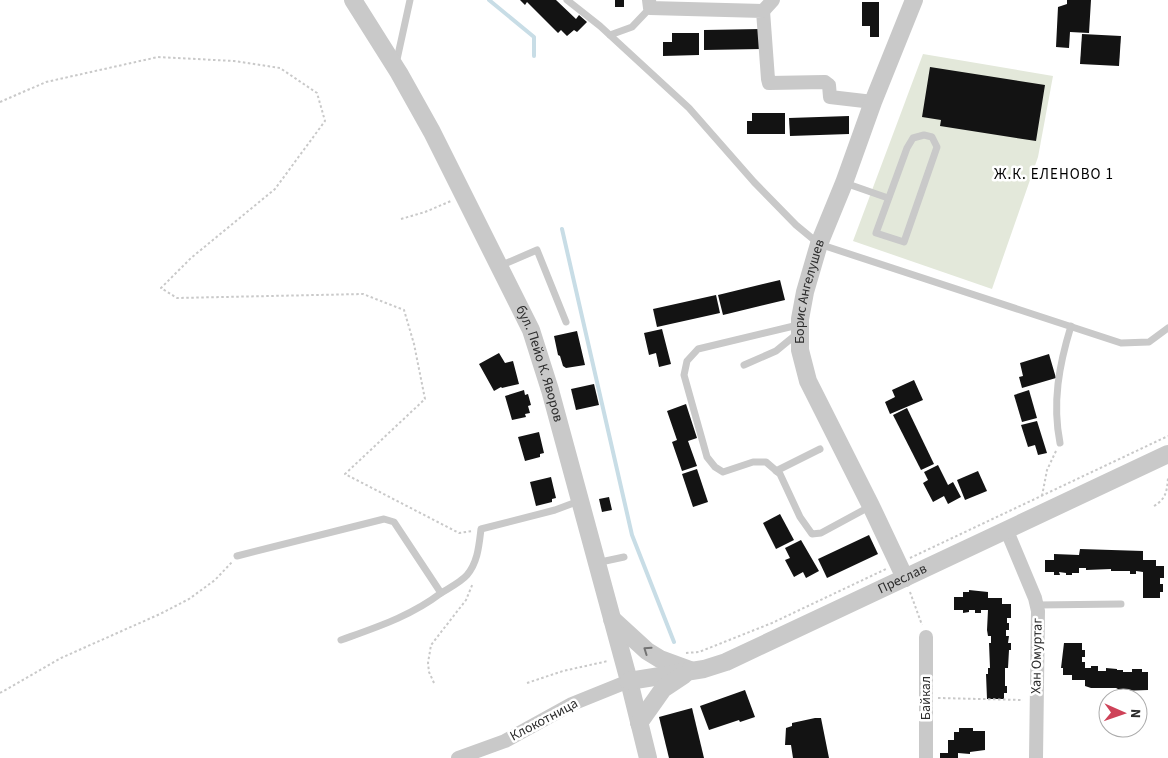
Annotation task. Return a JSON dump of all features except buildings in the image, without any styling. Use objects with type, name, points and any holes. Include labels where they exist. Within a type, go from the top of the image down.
[{"type":"street","name":"бул. Пейо К. Яворов","points":[[354,0],[432,132],[500,266],[536,343],[629,681],[648,758]]},
{"type":"street","points":[[773,0],[764,11],[769,83],[825,82],[829,85],[830,97],[873,102]]},
{"type":"street","name":"Борис Ангелушев","points":[[905,578],[808,381],[800,350],[800,328],[805,292],[819,244],[914,0]]},
{"type":"street","points":[[650,4],[764,11]]},
{"type":"street","name":"Преслав","points":[[629,681],[714,667],[726,662],[1168,454]]},
{"type":"street","name":"Хан Омуртаг","points":[[1007,531],[1037,604],[1039,626],[1036,758]]},
{"type":"street","points":[[611,618],[647,651],[660,659],[690,670]]},
{"type":"street","name":"Байкал","points":[[926,637],[926,758]]},
{"type":"street","points":[[639,723],[663,689],[690,670]]},
{"type":"street","name":"Клокотница","points":[[458,758],[505,741],[572,704],[629,681]]},
{"type":"lane","points":[[395,67],[410,0]]},
{"type":"lane","points":[[567,0],[610,35],[689,108],[754,182],[796,225],[819,244],[1121,342],[1149,342],[1168,328]]},
{"type":"lane","points":[[610,35],[632,27],[650,4]]},
{"type":"lane","points":[[924,135],[932,138],[937,147],[935,158],[904,242],[876,232],[888,198],[907,148],[913,138],[924,135]]},
{"type":"lane","points":[[844,183],[888,198]]},
{"type":"lane","points":[[500,266],[538,250],[566,322]]},
{"type":"lane","points":[[1060,443],[1056,395],[1061,360],[1071,326]]},
{"type":"lane","points":[[744,365],[776,351],[800,328]]},
{"type":"lane","points":[[800,328],[698,349],[687,361],[684,375],[707,457],[716,468],[723,472],[753,462],[766,462],[780,474],[800,517],[812,534],[821,533],[871,506]]},
{"type":"lane","points":[[776,471],[820,449]]},
{"type":"lane","points":[[341,640],[395,621],[467,576],[477,556],[481,529],[555,510],[579,501]]},
{"type":"lane","points":[[237,556],[343,528],[389,519],[394,522],[441,593]]},
{"type":"lane","points":[[596,563],[624,557]]},
{"type":"lane","points":[[1037,604],[1121,604]]},
{"type":"path","points":[[0,102],[46,82],[158,57],[234,61],[280,68],[317,94],[325,121],[275,189],[191,258],[161,288],[177,298],[363,294],[404,310],[414,344],[425,399],[345,474],[459,533],[481,529]]},
{"type":"path","points":[[401,219],[424,212],[464,195]]},
{"type":"path","points":[[1038,516],[1046,470],[1060,443]]},
{"type":"path","points":[[1154,506],[1165,497],[1168,478]]},
{"type":"path","points":[[0,692],[61,658],[189,599],[215,580],[237,556]]},
{"type":"path","points":[[434,683],[429,672],[428,663],[430,645],[466,600],[473,583],[477,556]]},
{"type":"path","points":[[905,578],[926,637]]},
{"type":"path","points":[[527,683],[563,671],[622,658]]},
{"type":"path","points":[[926,698],[1037,700]]},
{"type":"shaded area","points":[[923,54],[1053,76],[1038,157],[992,289],[853,241]]},
{"type":"waterway","points":[[489,0],[534,37],[534,56]]},
{"type":"waterway","points":[[562,229],[632,535],[674,642]]},
{"type":"district","name":"Ж.К. ЕЛЕНОВО 1","points":[[1054,174]]}]
